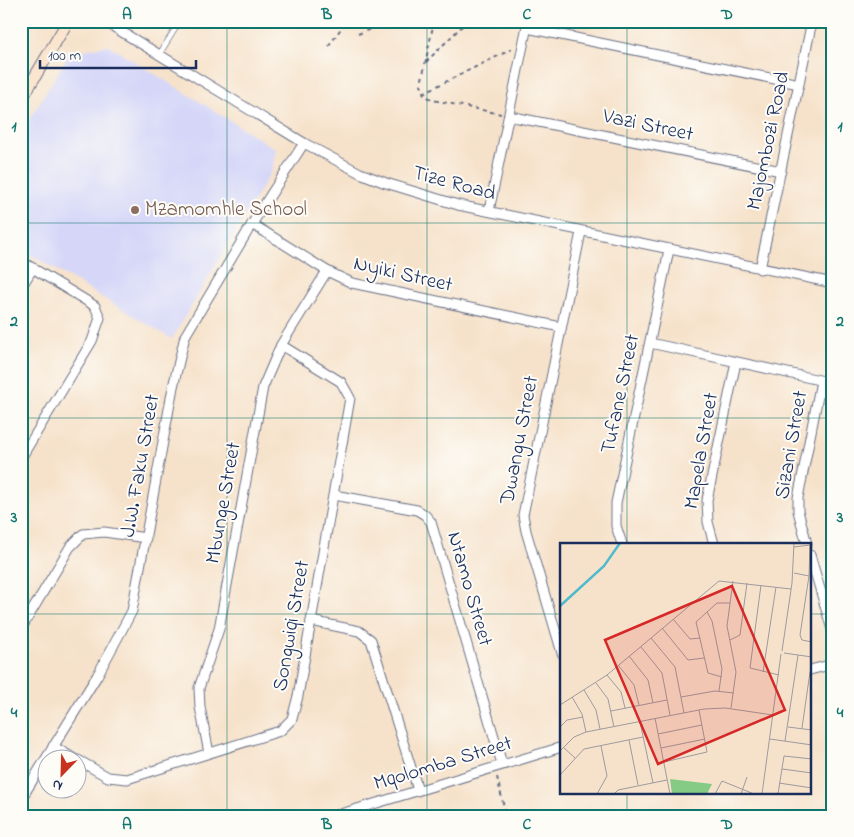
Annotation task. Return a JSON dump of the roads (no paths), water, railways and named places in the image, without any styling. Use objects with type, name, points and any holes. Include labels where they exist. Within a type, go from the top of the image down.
[{"type":"street","points":[[21,100],[68,21]]},
{"type":"street","name":"Tize Road","points":[[104,21],[304,143],[360,172],[386,183],[438,200],[581,232],[833,283]]},
{"type":"street","name":"Majombozi Road","points":[[760,269],[812,21]]},
{"type":"street","points":[[489,211],[527,25],[799,84]]},
{"type":"street","name":"Vazi Street","points":[[509,116],[781,171]]},
{"type":"street","name":"J.W. Faku Street","points":[[21,799],[127,624],[136,600],[182,348],[192,323],[304,143]]},
{"type":"street","name":"Nyiki Street","points":[[252,224],[327,271],[352,283],[561,327]]},
{"type":"street","name":"Dwangu Street","points":[[560,646],[523,515],[581,232]]},
{"type":"street","name":"Tufane Street","points":[[622,543],[615,510],[669,250]]},
{"type":"street","points":[[21,261],[95,306],[100,318],[92,341],[21,458]]},
{"type":"street","points":[[21,287],[33,268]]},
{"type":"street","name":"Mbunge Street","points":[[209,753],[200,707],[199,688],[219,629],[263,387],[282,345],[327,271]]},
{"type":"street","points":[[650,343],[833,383]]},
{"type":"street","name":"Songwiqi Street","points":[[88,766],[108,777],[127,779],[280,731],[289,724],[298,696],[349,407],[348,392],[333,376],[282,345]]},
{"type":"street","name":"Mapela Street","points":[[714,543],[708,522],[707,500],[736,362]]},
{"type":"street","name":"Sizani Street","points":[[807,543],[798,511],[798,498],[821,381]]},
{"type":"street","name":"Ntamo Street","points":[[334,495],[417,510],[431,522],[498,766]]},
{"type":"street","points":[[21,629],[70,547],[83,534],[104,532],[146,538]]},
{"type":"street","points":[[812,562],[833,632]]},
{"type":"street","points":[[311,621],[359,631],[371,640],[418,790]]},
{"type":"street","points":[[812,669],[833,664]]},
{"type":"street","name":"Songwiqi Street","points":[[53,746],[60,750]]},
{"type":"street","name":"Mqolomba Street","points":[[334,816],[560,748]]},
{"type":"lane","points":[[159,55],[180,21]]},
{"type":"place","name":"Mzamomhle School","points":[[135,210]]}]
